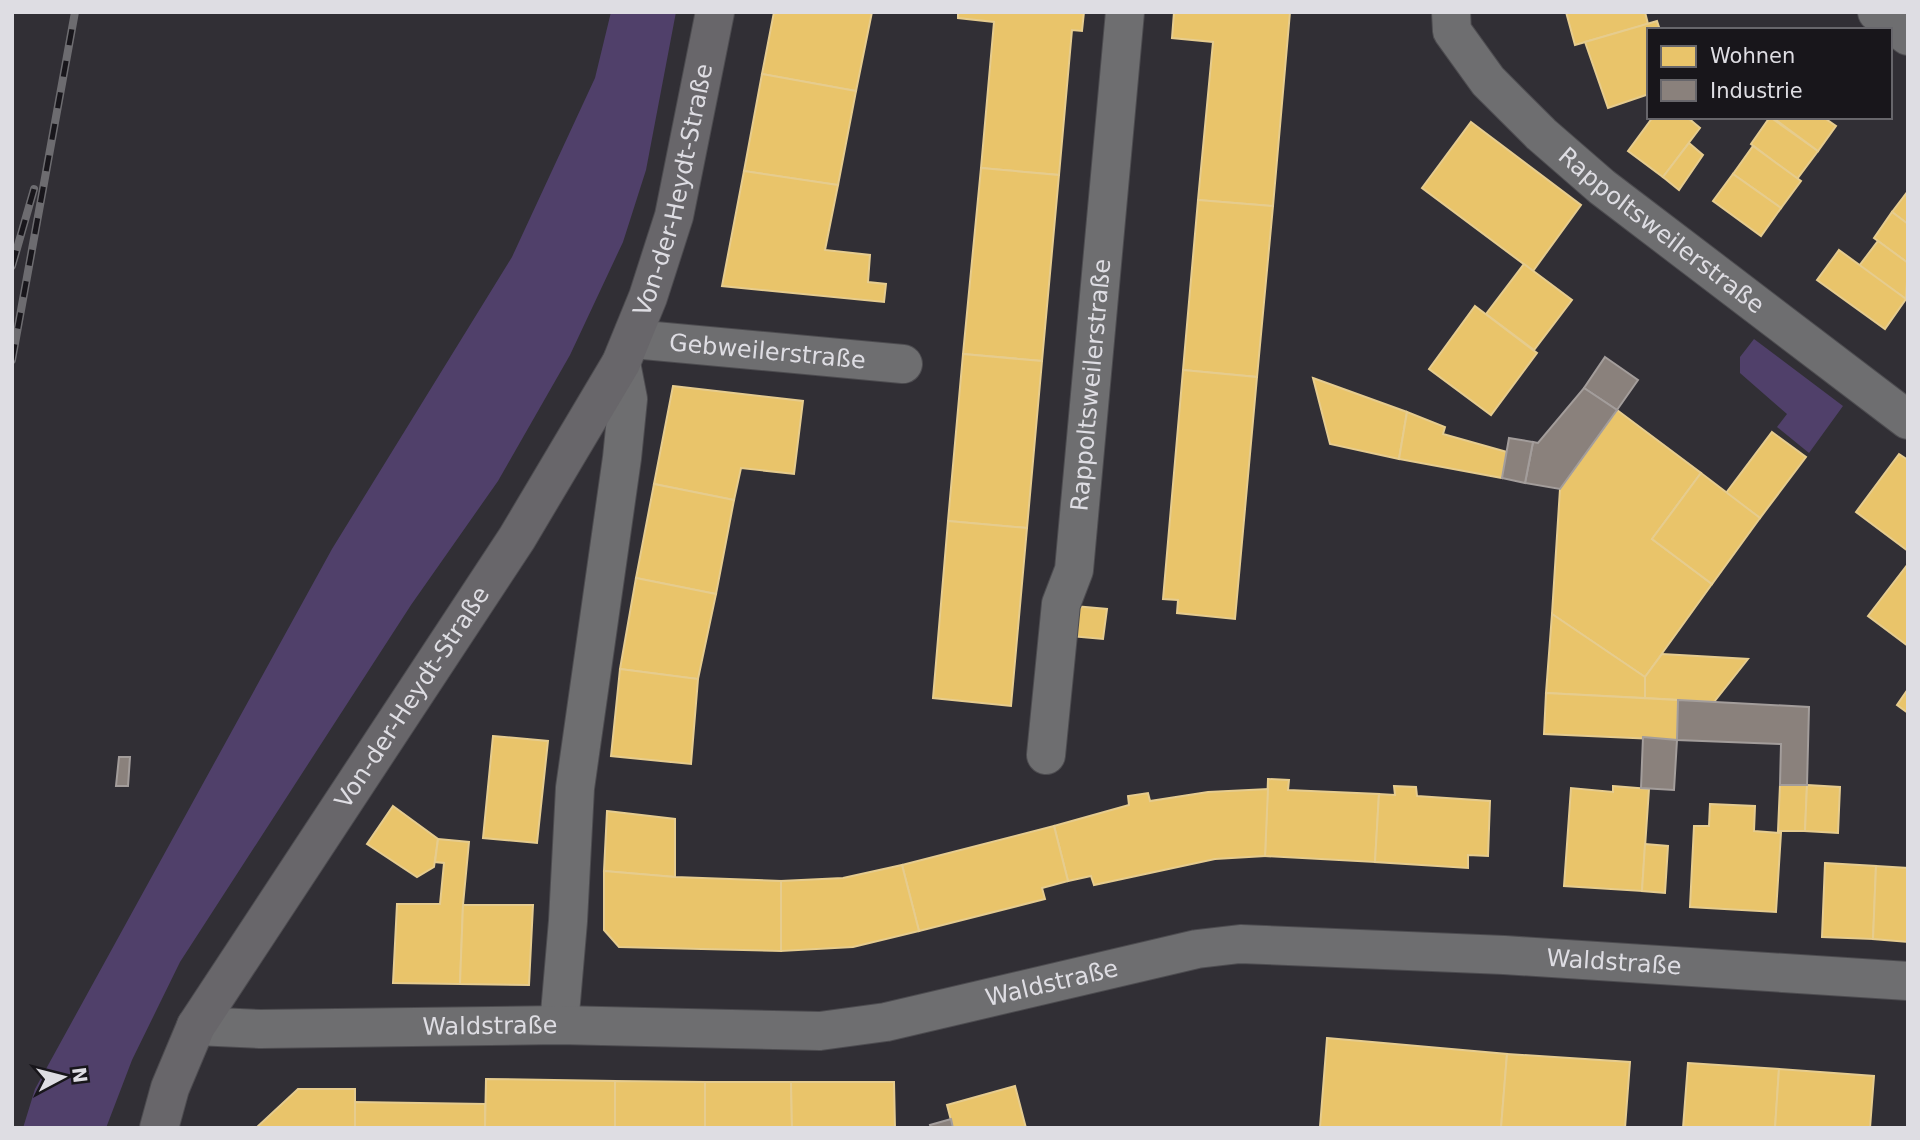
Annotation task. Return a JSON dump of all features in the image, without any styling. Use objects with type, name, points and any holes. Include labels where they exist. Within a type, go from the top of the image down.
[{"type":"main road","name":"Von-der-Heydt-Straße","points":[[159,1128],[170,1088],[196,1026],[517,538],[627,351],[674,216],[715,12]]},
{"type":"street","name":"Rappoltsweilerstraße","points":[[1046,755],[1061,604],[1074,570],[1125,12]]},
{"type":"street","name":"Rappoltsweilerstraße","points":[[1451,12],[1452,32],[1488,81],[1541,134],[1602,187],[1908,420]]},
{"type":"street","points":[[1877,12],[1908,36]]},
{"type":"street","name":"Gebweilerstraße","points":[[627,351],[903,364]]},
{"type":"street","name":"Von-der-Heydt-Straße","points":[[559,1025],[575,788],[622,458],[628,399],[627,351]]},
{"type":"street","name":"Waldstraße","points":[[196,1026],[260,1029],[559,1025],[820,1031],[854,1028],[1197,949],[1240,944],[1504,955],[1908,981]]},
{"type":"shaded area","points":[[611,12],[676,12],[646,170],[623,242],[570,355],[498,481],[411,605],[180,962],[132,1060],[106,1128],[23,1128],[35,1089],[332,549],[512,257],[595,78]]},
{"type":"shaded area","points":[[1754,339],[1843,406],[1809,453],[1777,427],[1787,414],[1740,373],[1740,357]]},
{"type":"building: Wohnen","points":[[774,12],[872,12],[856,91],[762,74]]},
{"type":"building: Wohnen","points":[[958,12],[1084,12],[1082,31],[1072,30],[1059,175],[981,168],[994,22],[958,18]]},
{"type":"building: Wohnen","points":[[1174,12],[1290,12],[1273,206],[1198,200],[1213,42],[1172,38]]},
{"type":"building: Wohnen","points":[[1566,12],[1645,12],[1648,24],[1575,45]]},
{"type":"building: Wohnen","points":[[1657,21],[1659,28],[1647,28],[1647,95],[1608,108],[1585,42]]},
{"type":"building: Wohnen","points":[[762,74],[856,91],[838,185],[744,171]]},
{"type":"building: Wohnen","points":[[1652,119],[1689,119],[1700,128],[1663,177],[1628,151]]},
{"type":"building: Wohnen","points":[[1769,119],[1773,119],[1818,151],[1797,179],[1751,144]]},
{"type":"building: Wohnen","points":[[1775,119],[1826,119],[1836,126],[1818,151]]},
{"type":"building: Wohnen","points":[[1471,122],[1581,205],[1533,271],[1422,188]]},
{"type":"building: Wohnen","points":[[1689,143],[1703,155],[1679,190],[1663,177]]},
{"type":"building: Wohnen","points":[[1753,146],[1801,181],[1781,208],[1733,174]]},
{"type":"building: Wohnen","points":[[981,168],[1059,175],[1042,361],[963,354]]},
{"type":"building: Wohnen","points":[[744,171],[838,185],[825,250],[870,255],[868,282],[886,284],[884,302],[722,286]]},
{"type":"building: Wohnen","points":[[1733,174],[1781,208],[1761,236],[1713,201]]},
{"type":"building: Wohnen","points":[[1908,191],[1908,224],[1892,212]]},
{"type":"building: Wohnen","points":[[1198,200],[1273,206],[1257,377],[1183,370]]},
{"type":"building: Wohnen","points":[[1892,212],[1908,224],[1908,263],[1874,238]]},
{"type":"building: Wohnen","points":[[1878,241],[1908,263],[1906,299],[1859,266]]},
{"type":"building: Wohnen","points":[[1839,250],[1906,299],[1885,329],[1817,280]]},
{"type":"building: Wohnen","points":[[1524,264],[1572,300],[1534,350],[1486,314]]},
{"type":"building: Wohnen","points":[[1475,306],[1537,353],[1491,415],[1429,369]]},
{"type":"building: Wohnen","points":[[963,354],[1042,361],[1027,528],[948,521]]},
{"type":"building: Wohnen","points":[[1183,370],[1257,377],[1235,619],[1177,613],[1178,600],[1163,599]]},
{"type":"building: Wohnen","points":[[1313,378],[1407,412],[1399,459],[1330,444]]},
{"type":"building: Wohnen","points":[[673,386],[803,401],[794,474],[741,468],[734,500],[654,484]]},
{"type":"building: Wohnen","points":[[1617,410],[1701,473],[1652,539],[1712,584],[1645,677],[1552,614],[1560,489]]},
{"type":"building: Wohnen","points":[[1407,412],[1445,427],[1443,434],[1507,452],[1502,478],[1399,459]]},
{"type":"building: Wohnen","points":[[1772,432],[1806,457],[1760,518],[1726,493]]},
{"type":"building: Wohnen","points":[[1899,454],[1908,460],[1908,551],[1856,512]]},
{"type":"building: Wohnen","points":[[1701,473],[1760,518],[1712,584],[1652,539]]},
{"type":"building: Wohnen","points":[[654,484],[734,500],[716,594],[636,578]]},
{"type":"building: Wohnen","points":[[948,521],[1027,528],[1011,706],[933,698]]},
{"type":"building: Wohnen","points":[[1908,564],[1908,646],[1868,616]]},
{"type":"building: Wohnen","points":[[636,578],[716,594],[698,679],[620,669]]},
{"type":"building: Wohnen","points":[[1074,606],[1107,609],[1103,639],[1071,636]]},
{"type":"building: Wohnen","points":[[1552,614],[1645,677],[1645,698],[1546,693]]},
{"type":"building: Wohnen","points":[[1662,654],[1748,659],[1714,702],[1645,698],[1645,677]]},
{"type":"building: Wohnen","points":[[620,669],[698,679],[691,764],[611,756]]},
{"type":"building: Wohnen","points":[[1908,689],[1908,713],[1897,705]]},
{"type":"building: Wohnen","points":[[1546,693],[1678,700],[1677,740],[1544,734]]},
{"type":"building: Wohnen","points":[[493,736],[548,741],[537,843],[483,838]]},
{"type":"building: Wohnen","points":[[1268,779],[1289,780],[1288,790],[1379,794],[1375,862],[1265,856]]},
{"type":"building: Wohnen","points":[[1780,785],[1807,785],[1805,831],[1778,831]]},
{"type":"building: Wohnen","points":[[1807,785],[1840,787],[1838,833],[1805,831]]},
{"type":"building: Wohnen","points":[[1394,786],[1416,787],[1417,796],[1490,801],[1488,856],[1468,855],[1468,868],[1375,862],[1379,794],[1395,795]]},
{"type":"building: Wohnen","points":[[1613,786],[1649,789],[1642,891],[1564,886],[1571,788],[1613,792]]},
{"type":"building: Wohnen","points":[[1268,789],[1265,856],[1215,859],[1094,885],[1091,876],[1068,881],[1054,826],[1129,805],[1128,796],[1148,793],[1150,801],[1208,792]]},
{"type":"building: Wohnen","points":[[1710,804],[1755,806],[1754,831],[1781,833],[1776,912],[1690,907],[1694,826],[1709,826]]},
{"type":"building: Wohnen","points":[[393,806],[438,839],[434,867],[417,877],[367,844]]},
{"type":"building: Wohnen","points":[[607,811],[675,819],[675,877],[604,871]]},
{"type":"building: Wohnen","points":[[1054,826],[1068,881],[1042,888],[1045,899],[919,931],[902,865]]},
{"type":"building: Wohnen","points":[[438,839],[469,842],[460,984],[393,983],[397,904],[440,904],[444,863],[435,862]]},
{"type":"building: Wohnen","points":[[1645,844],[1668,846],[1665,893],[1642,891]]},
{"type":"building: Wohnen","points":[[1825,863],[1876,866],[1873,939],[1822,937]]},
{"type":"building: Wohnen","points":[[902,865],[919,931],[853,947],[781,951],[781,881],[843,878]]},
{"type":"building: Wohnen","points":[[1876,866],[1908,868],[1908,942],[1873,939]]},
{"type":"building: Wohnen","points":[[604,871],[781,881],[781,951],[619,947],[604,930]]},
{"type":"building: Wohnen","points":[[463,905],[533,905],[529,985],[460,984]]},
{"type":"building: Wohnen","points":[[1327,1038],[1507,1054],[1501,1128],[1320,1127]]},
{"type":"building: Wohnen","points":[[1507,1054],[1630,1062],[1625,1128],[1501,1128]]},
{"type":"building: Wohnen","points":[[1688,1063],[1779,1069],[1775,1128],[1683,1128]]},
{"type":"building: Wohnen","points":[[1779,1069],[1874,1076],[1870,1128],[1775,1128]]},
{"type":"building: Wohnen","points":[[486,1079],[615,1081],[615,1128],[485,1128]]},
{"type":"building: Wohnen","points":[[615,1081],[705,1082],[705,1128],[615,1128]]},
{"type":"building: Wohnen","points":[[705,1082],[791,1082],[792,1128],[705,1128]]},
{"type":"building: Wohnen","points":[[791,1082],[894,1082],[895,1128],[792,1128]]},
{"type":"building: Wohnen","points":[[1015,1086],[1026,1128],[953,1128],[947,1105]]},
{"type":"building: Wohnen","points":[[298,1089],[355,1089],[355,1128],[256,1128]]},
{"type":"building: Wohnen","points":[[355,1102],[485,1104],[485,1128],[355,1128]]},
{"type":"building: Industrie","points":[[1605,357],[1638,380],[1617,410],[1584,388]]},
{"type":"building: Industrie","points":[[1584,388],[1617,410],[1560,489],[1525,483],[1533,442],[1538,443]]},
{"type":"building: Industrie","points":[[1509,438],[1533,442],[1525,483],[1502,478]]},
{"type":"building: Industrie","points":[[1678,700],[1809,707],[1807,785],[1780,785],[1781,744],[1677,740]]},
{"type":"building: Industrie","points":[[1643,737],[1677,740],[1674,790],[1641,788]]},
{"type":"building: Industrie","points":[[119,757],[130,757],[128,786],[116,786]]},
{"type":"building: Industrie","points":[[951,1119],[953,1128],[931,1128],[930,1125]]},
{"type":"railway","points":[[12,360],[75,12]]},
{"type":"railway","points":[[12,266],[34,189]]}]
